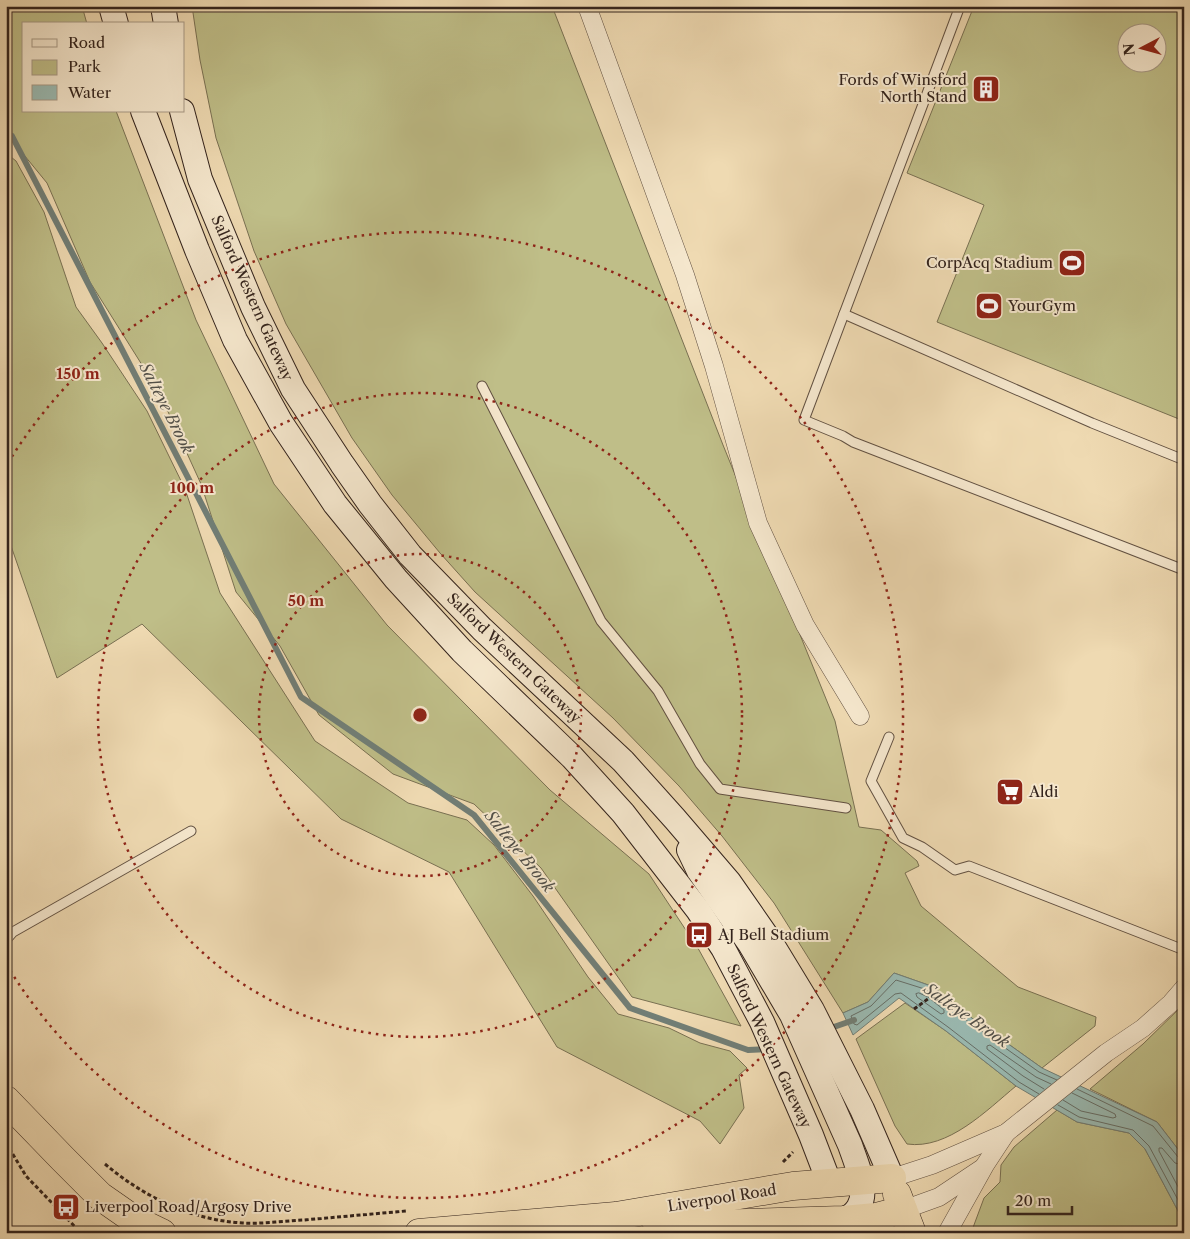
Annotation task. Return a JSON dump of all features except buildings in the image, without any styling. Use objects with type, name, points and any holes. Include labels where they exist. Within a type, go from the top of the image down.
[{"type":"highway","points":[[6,1100],[62,1160],[100,1196],[133,1219],[162,1233]]},
{"type":"highway","name":"Liverpool Road","points":[[415,1222],[506,1229],[616,1216],[793,1186],[892,1178]]},
{"type":"highway","points":[[878,1225],[875,1206],[877,1196],[892,1178],[908,1221]]},
{"type":"highway","points":[[829,1182],[846,1226]]},
{"type":"highway","name":"Liverpool Road","points":[[616,1216],[713,1224],[846,1226],[878,1225],[908,1221]]},
{"type":"highway","points":[[616,1216],[687,1233]]},
{"type":"street","points":[[111,6],[115,22]]},
{"type":"street","points":[[164,6],[166,22]]},
{"type":"street","points":[[587,6],[684,275],[714,366],[758,523],[805,625],[860,716]]},
{"type":"street","name":"Salford Western Gateway","points":[[143,112],[197,250],[235,340],[280,423],[335,504],[396,579],[462,651],[572,757],[623,813],[698,910],[722,948],[762,1022],[783,1068],[829,1182]]},
{"type":"street","name":"Salford Western Gateway","points":[[182,112],[200,179],[253,307],[293,389],[370,504],[410,555],[482,629],[623,761],[728,882],[770,941],[802,1013],[836,1055],[892,1178]]},
{"type":"street","points":[[892,1178],[932,1165],[1006,1133],[1106,1053],[1143,1028],[1171,1003],[1184,988]]},
{"type":"street","points":[[802,1013],[812,1061],[850,1146],[861,1182],[862,1194],[858,1210],[846,1226]]},
{"type":"street","points":[[947,1233],[985,1165],[1006,1133]]},
{"type":"street","points":[[908,1221],[938,1197],[985,1165]]},
{"type":"lane","points":[[960,6],[804,420],[853,442],[1184,570]]},
{"type":"lane","points":[[844,314],[1092,423],[1184,460]]},
{"type":"lane","points":[[482,386],[601,621],[658,691],[700,764],[720,789],[846,808]]},
{"type":"lane","points":[[889,737],[871,781],[900,834],[908,842],[922,847],[954,870],[969,866],[1184,950]]},
{"type":"lane","points":[[6,940],[13,932],[191,831]]},
{"type":"path","points":[[914,1009],[938,992]]},
{"type":"path","points":[[6,1143],[26,1176],[81,1233]]},
{"type":"path","points":[[780,1164],[787,1159],[794,1149]]},
{"type":"path","points":[[104,1163],[127,1181],[170,1205],[187,1212],[226,1221],[260,1223],[415,1222]]},
{"type":"green space","points":[[6,6],[82,6],[86,22],[22,22],[22,112],[116,112],[196,320],[274,484],[387,625],[550,790],[649,874],[699,950],[741,1026],[632,997],[541,868],[474,804],[393,774],[319,715],[280,646],[236,592],[201,484],[159,392],[90,282],[47,183],[6,133]]},
{"type":"green space","points":[[192,6],[552,6],[723,445],[835,721],[859,827],[881,830],[917,861],[919,866],[905,873],[921,906],[1018,987],[1096,1017],[1095,1026],[1042,1068],[969,1016],[934,987],[894,973],[868,1002],[843,1013],[774,903],[722,836],[679,786],[613,718],[475,592],[392,495],[352,438],[286,324],[254,251],[216,138],[200,60]]},
{"type":"green space","name":"CorpAcq Stadium","points":[[974,6],[1184,6],[1184,421],[937,322],[984,205],[907,173]]},
{"type":"green space","points":[[6,153],[16,161],[44,212],[76,307],[147,411],[185,489],[220,593],[315,741],[408,803],[467,820],[494,845],[533,896],[588,977],[618,1014],[669,1028],[700,1043],[730,1051],[747,1068],[739,1075],[744,1108],[720,1144],[700,1121],[557,1047],[449,872],[341,819],[142,624],[57,678],[10,543],[6,538]]},
{"type":"green space","points":[[905,1003],[946,1031],[1016,1086],[980,1116],[952,1135],[922,1144],[907,1144],[895,1126],[856,1039]]},
{"type":"green space","points":[[1184,1004],[1184,1157],[1157,1122],[1090,1089],[1143,1044]]},
{"type":"green space","points":[[1057,1110],[1077,1122],[1129,1133],[1145,1149],[1184,1222],[1184,1233],[971,1233],[984,1198],[1000,1182],[1001,1165],[1014,1147]]},
{"type":"water","points":[[894,973],[934,987],[969,1016],[1042,1068],[1157,1122],[1184,1157],[1184,1222],[1145,1149],[1129,1133],[1077,1122],[1016,1086],[946,1031],[899,998],[853,1035],[843,1013],[868,1002]]},
{"type":"waterway","name":"Salteye Brook","points":[[6,133],[12,136],[301,697],[474,815],[630,1008],[748,1050],[769,1049]]},
{"type":"waterway","name":"Salteye Brook","points":[[828,1029],[854,1020]]},
{"type":"place","name":"Fords of Winsford North Stand","points":[[986,89]]},
{"type":"place","name":"CorpAcq Stadium","points":[[1072,263]]},
{"type":"place","name":"YourGym","points":[[989,306]]},
{"type":"place","name":"Aldi","points":[[1010,792]]},
{"type":"place","name":"AJ Bell Stadium","points":[[699,935]]},
{"type":"place","name":"Liverpool Road/Argosy Drive","points":[[66,1207]]}]
